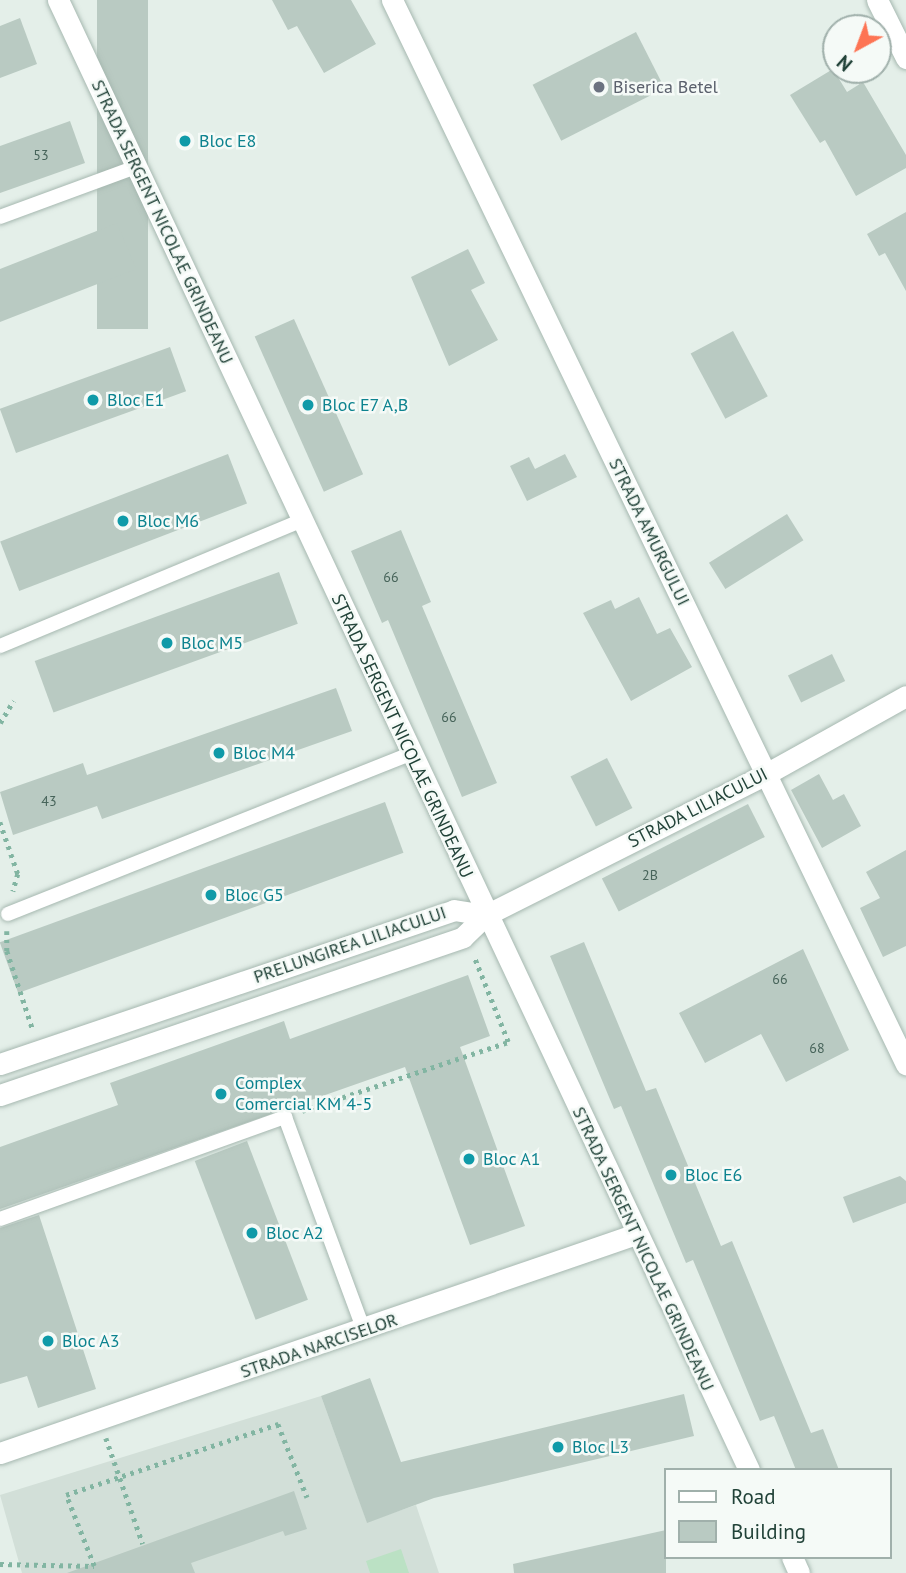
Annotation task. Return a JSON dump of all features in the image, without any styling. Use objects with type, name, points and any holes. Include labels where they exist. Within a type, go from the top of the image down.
[{"type":"street","name":"STRADA SERGENT NICOLAE GRINDEANU","points":[[58,0],[410,754],[748,1468]]},
{"type":"street","name":"STRADA AMURGULUI","points":[[392,0],[906,1064]]},
{"type":"street","points":[[877,0],[906,58]]},
{"type":"street","name":"STRADA LILIACULUI","points":[[486,915],[766,775],[906,696]]},
{"type":"street","name":"PRELUNGIREA LILIACULUI","points":[[0,1064],[454,910],[486,915]]},
{"type":"street","name":"PRELUNGIREA LILIACULUI","points":[[0,1095],[463,937],[486,915]]},
{"type":"street","name":"STRADA NARCISELOR","points":[[0,1453],[364,1331],[636,1234]]},
{"type":"lane","points":[[0,218],[136,167]]},
{"type":"lane","points":[[0,646],[301,521]]},
{"type":"lane","points":[[8,914],[410,754]]},
{"type":"lane","points":[[0,1219],[285,1117],[364,1331]]},
{"type":"path","points":[[0,723],[13,701]]},
{"type":"path","points":[[0,822],[18,874],[8,914],[7,951],[40,1050]]},
{"type":"path","points":[[285,1117],[508,1042],[472,952],[459,957]]},
{"type":"path","points":[[99,1421],[142,1544]]},
{"type":"path","points":[[0,1564],[94,1566],[66,1495],[278,1424],[307,1497]]},
{"type":"shaded area","points":[[321,1396],[367,1522],[416,1505],[439,1573],[22,1573],[0,1495]]},
{"type":"green space","points":[[401,1549],[409,1573],[370,1573],[366,1561]]},
{"type":"building","points":[[97,0],[148,0],[148,329],[97,329]]},
{"type":"building","points":[[272,0],[351,0],[376,44],[324,73],[297,26],[288,30]]},
{"type":"building","points":[[20,18],[37,64],[0,78],[0,26]]},
{"type":"building","name":"Biserica Betel","points":[[636,32],[665,88],[561,141],[533,85]]},
{"type":"building","points":[[822,76],[822,84],[842,84],[847,92],[864,84],[906,155],[906,168],[856,196],[825,140],[820,143],[790,95]]},
{"type":"building","points":[[70,121],[85,163],[0,193],[0,146]]},
{"type":"building","points":[[906,212],[906,291],[885,253],[879,256],[867,234]]},
{"type":"building","points":[[117,223],[136,269],[0,322],[0,269]]},
{"type":"building","points":[[468,249],[485,283],[471,290],[498,340],[449,366],[411,277]]},
{"type":"building","name":"Bloc E7 A,B","points":[[294,319],[363,474],[324,492],[255,336]]},
{"type":"building","points":[[733,331],[768,396],[725,419],[691,354]]},
{"type":"building","name":"Bloc E1","points":[[170,347],[186,391],[16,453],[0,409]]},
{"type":"building","name":"Bloc M6","points":[[228,454],[247,503],[19,591],[0,541]]},
{"type":"building","points":[[565,454],[577,477],[527,501],[510,466],[529,457],[535,469]]},
{"type":"building","points":[[787,514],[803,540],[725,589],[709,563]]},
{"type":"building","points":[[401,530],[431,602],[422,606],[497,783],[462,797],[388,620],[382,623],[351,551]]},
{"type":"building","name":"Bloc M5","points":[[279,572],[298,624],[53,713],[35,661]]},
{"type":"building","points":[[639,597],[657,634],[670,628],[692,667],[631,701],[583,613],[611,600],[615,609]]},
{"type":"building","points":[[832,654],[845,681],[801,702],[788,675]]},
{"type":"building","name":"Bloc M4","points":[[336,688],[352,731],[102,819],[97,806],[13,835],[0,792],[83,763],[87,775]]},
{"type":"building","points":[[607,758],[632,808],[596,827],[570,777]]},
{"type":"building","points":[[819,774],[833,800],[844,794],[861,826],[822,848],[791,790]]},
{"type":"building","name":"Bloc G5","points":[[385,802],[403,853],[18,993],[0,942]]},
{"type":"building","points":[[748,804],[765,837],[619,911],[602,878]]},
{"type":"building","points":[[906,850],[906,946],[883,957],[860,908],[880,898],[866,872]]},
{"type":"building","name":"Bloc E6","points":[[584,942],[646,1091],[656,1088],[721,1246],[732,1241],[811,1433],[823,1429],[838,1468],[795,1468],[774,1416],[760,1421],[693,1260],[686,1263],[621,1106],[614,1109],[550,956]]},
{"type":"building","points":[[803,949],[849,1050],[786,1082],[761,1034],[705,1063],[679,1013]]},
{"type":"building","name":"Complex Comercial KM 4-5","points":[[468,975],[490,1036],[460,1047],[525,1226],[470,1245],[405,1067],[0,1209],[0,1147],[118,1105],[110,1083],[284,1021],[290,1039]]},
{"type":"building","name":"Bloc A2","points":[[247,1141],[308,1300],[256,1320],[195,1161]]},
{"type":"building","points":[[900,1176],[906,1181],[906,1203],[853,1223],[843,1197]]},
{"type":"building","name":"Bloc A3","points":[[39,1215],[96,1389],[38,1408],[27,1376],[0,1384],[0,1228]]},
{"type":"building","points":[[370,1378],[401,1462],[684,1394],[694,1436],[434,1498],[367,1523],[321,1396]]},
{"type":"building","points":[[294,1491],[307,1529],[285,1536],[283,1531],[191,1563],[195,1573],[67,1573]]},
{"type":"building","points":[[664,1530],[666,1573],[514,1573],[513,1564]]},
{"type":"place","name":"Biserica Betel","points":[[599,87]]},
{"type":"place","name":"Bloc E8","points":[[185,141]]},
{"type":"place","name":"Bloc E1","points":[[93,400]]},
{"type":"place","name":"Bloc E7 A,B","points":[[308,405]]},
{"type":"place","name":"Bloc M6","points":[[123,521]]},
{"type":"place","name":"Bloc M5","points":[[167,643]]},
{"type":"place","name":"Bloc M4","points":[[219,753]]},
{"type":"place","name":"Bloc G5","points":[[211,895]]},
{"type":"place","name":"Complex Comercial KM 4-5","points":[[221,1094]]},
{"type":"place","name":"Bloc A1","points":[[469,1159]]},
{"type":"place","name":"Bloc E6","points":[[671,1175]]},
{"type":"place","name":"Bloc A2","points":[[252,1233]]},
{"type":"place","name":"Bloc A3","points":[[48,1341]]},
{"type":"place","name":"Bloc L3","points":[[558,1447]]}]
